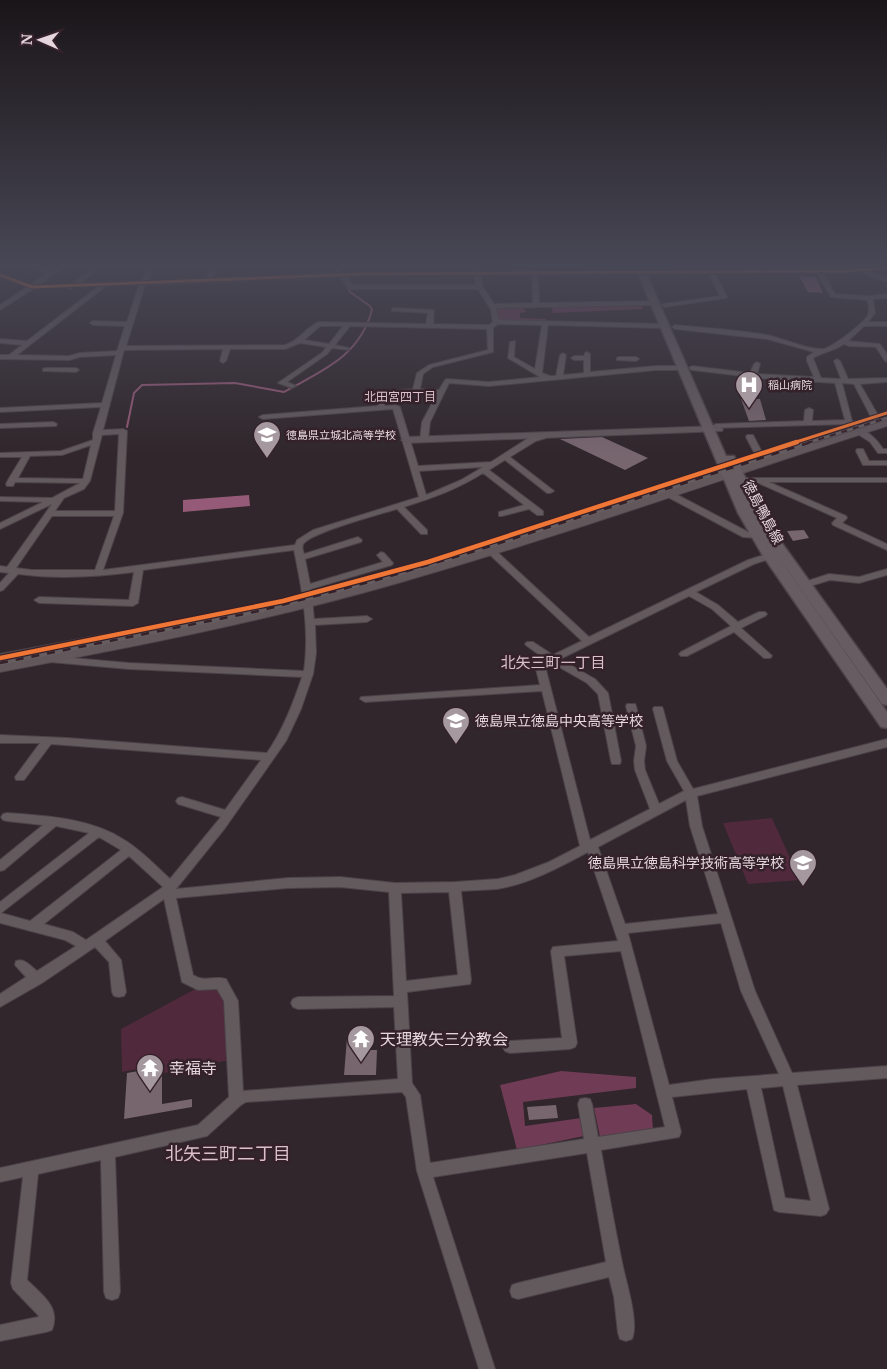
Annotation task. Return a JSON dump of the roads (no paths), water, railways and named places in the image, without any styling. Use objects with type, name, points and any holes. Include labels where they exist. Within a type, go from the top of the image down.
[{"type":"main road","name":"徳島鴨島線","points":[[671,330],[714,428],[757,535],[804,585],[887,700]]},
{"type":"main road","name":"徳島鴨島線","points":[[732,472],[768,532],[776,554],[887,723]]},
{"type":"street","points":[[9,358],[45,330]]},
{"type":"street","points":[[0,526],[81,487],[86,481],[94,442],[127,330]]},
{"type":"street","points":[[0,357],[52,359],[121,351],[228,347],[285,348],[292,346],[309,330]]},
{"type":"street","points":[[292,386],[281,383],[332,346],[344,330]]},
{"type":"street","points":[[416,391],[420,373],[430,366],[491,351],[493,330]]},
{"type":"street","points":[[538,374],[544,330]]},
{"type":"street","points":[[707,330],[767,336],[820,351],[829,351],[856,330]]},
{"type":"street","points":[[300,340],[347,349]]},
{"type":"street","points":[[0,341],[28,343]]},
{"type":"street","points":[[844,341],[849,344],[878,345],[887,360]]},
{"type":"street","points":[[513,342],[511,358],[550,379]]},
{"type":"street","points":[[223,361],[228,347]]},
{"type":"street","points":[[819,381],[810,361],[810,356],[820,351]]},
{"type":"street","points":[[559,378],[563,355]]},
{"type":"street","points":[[574,358],[587,356],[587,375]]},
{"type":"street","points":[[620,372],[619,357],[636,359]]},
{"type":"street","points":[[52,359],[44,373],[76,370]]},
{"type":"street","points":[[837,361],[846,382]]},
{"type":"street","points":[[754,375],[757,364]]},
{"type":"street","points":[[424,440],[426,422],[447,380],[489,384],[656,368],[687,368],[838,382],[887,380]]},
{"type":"street","points":[[838,382],[846,409],[854,426],[875,442],[881,451],[886,451]]},
{"type":"street","points":[[856,382],[875,417]]},
{"type":"street","points":[[379,408],[389,393],[441,392]]},
{"type":"street","points":[[0,410],[106,405]]},
{"type":"street","points":[[263,417],[396,407],[423,498]]},
{"type":"street","points":[[14,426],[19,409]]},
{"type":"street","points":[[835,409],[846,409]]},
{"type":"street","points":[[808,423],[809,410]]},
{"type":"street","points":[[0,658],[81,643],[445,566],[732,472],[887,413]]},
{"type":"street","points":[[406,440],[543,436],[808,423],[854,426],[887,422]]},
{"type":"street","points":[[0,426],[52,424]]},
{"type":"street","points":[[0,668],[50,659],[307,595],[428,562],[732,472],[760,456],[854,426]]},
{"type":"street","points":[[97,433],[123,431],[119,513],[98,573]]},
{"type":"street","points":[[0,1001],[167,892],[227,816],[281,741],[296,709],[308,674],[311,653],[307,595],[298,547],[300,542],[316,532],[423,498],[464,482],[533,439],[543,436]]},
{"type":"street","points":[[750,437],[760,456]]},
{"type":"street","points":[[0,456],[62,453],[94,442]]},
{"type":"street","points":[[875,442],[887,442]]},
{"type":"street","points":[[860,452],[866,463],[887,463]]},
{"type":"street","points":[[27,455],[11,482],[86,481]]},
{"type":"street","points":[[504,456],[550,491]]},
{"type":"street","points":[[414,469],[488,467],[540,513]]},
{"type":"street","points":[[732,472],[756,480],[843,518],[836,523],[887,547]]},
{"type":"street","points":[[756,480],[887,480]]},
{"type":"street","points":[[667,493],[746,535],[757,535]]},
{"type":"street","points":[[0,499],[58,498]]},
{"type":"street","points":[[0,588],[50,514],[58,498]]},
{"type":"street","points":[[0,505],[11,499]]},
{"type":"street","points":[[398,506],[424,532]]},
{"type":"street","points":[[502,514],[530,506]]},
{"type":"street","points":[[50,514],[119,513]]},
{"type":"street","points":[[300,558],[358,540]]},
{"type":"street","points":[[0,569],[98,573],[298,547]]},
{"type":"street","points":[[491,551],[589,642]]},
{"type":"street","points":[[424,1171],[674,1132],[621,929],[589,846],[544,688],[540,665],[751,562],[776,554]]},
{"type":"street","points":[[307,595],[389,563],[381,555]]},
{"type":"street","points":[[39,600],[133,603],[139,568]]},
{"type":"street","points":[[804,585],[829,577],[859,580],[887,572]]},
{"type":"street","points":[[689,592],[715,607],[767,656]]},
{"type":"street","points":[[684,654],[762,614]]},
{"type":"street","points":[[310,622],[367,619]]},
{"type":"street","points":[[530,644],[552,659],[592,680],[603,693],[616,761]]},
{"type":"street","points":[[50,659],[129,666],[308,674]]},
{"type":"street","points":[[365,700],[544,688]]},
{"type":"street","points":[[631,706],[641,746],[638,760],[640,770],[656,811]]},
{"type":"street","points":[[658,709],[672,761],[691,794],[696,826],[748,991],[788,1080],[821,1208],[779,1205],[753,1082]]},
{"type":"street","points":[[0,739],[268,757]]},
{"type":"street","points":[[20,777],[48,741]]},
{"type":"street","points":[[167,892],[288,883],[340,882],[395,888],[498,884],[517,879],[553,864],[691,794],[887,743]]},
{"type":"street","points":[[182,801],[227,816]]},
{"type":"street","points":[[2,819],[54,822],[97,833],[121,843],[167,892],[187,978],[198,984],[221,983],[232,1000],[236,1100]]},
{"type":"street","points":[[0,867],[54,822]]},
{"type":"street","points":[[0,909],[97,833]]},
{"type":"street","points":[[34,925],[129,850]]},
{"type":"street","points":[[298,1003],[400,994],[465,980],[455,887]]},
{"type":"street","points":[[395,888],[405,1085],[413,1095],[424,1171],[487,1369]]},
{"type":"street","points":[[0,918],[34,925],[91,943],[115,960],[120,992]]},
{"type":"street","points":[[621,929],[726,918]]},
{"type":"street","points":[[510,1047],[570,1043],[557,951],[625,946]]},
{"type":"street","points":[[21,965],[36,979]]},
{"type":"street","points":[[663,1092],[753,1082],[887,1072]]},
{"type":"street","points":[[0,1175],[202,1131],[236,1100],[246,1096],[405,1085]]},
{"type":"street","points":[[585,1104],[622,1297],[626,1333]]},
{"type":"street","points":[[108,1152],[112,1292]]},
{"type":"street","points":[[0,1333],[46,1324],[47,1313],[19,1283],[30,1170]]},
{"type":"street","points":[[518,1291],[615,1268]]},
{"type":"waterway","points":[[127,427],[134,393],[142,385],[235,383],[284,392],[326,369],[338,360],[349,351],[364,330]]},
{"type":"railway","points":[[807,443],[887,418]]},
{"type":"railway","points":[[0,663],[259,611],[377,580],[472,552],[811,442]]},
{"type":"place","name":"稲山病院","points":[[749,409]]},
{"type":"place","name":"徳島県立城北高等学校","points":[[267,459]]},
{"type":"place","name":"徳島県立徳島中央高等学校","points":[[456,745]]},
{"type":"place","name":"徳島県立徳島科学技術高等学校","points":[[803,887]]},
{"type":"place","name":"天理教矢三分教会","points":[[361,1063]]},
{"type":"place","name":"幸福寺","points":[[150,1092]]},
{"type":"district","name":"北田宮四丁目","points":[[400,397]]},
{"type":"district","name":"北矢三町一丁目","points":[[553,663]]},
{"type":"district","name":"北矢三町二丁目","points":[[228,1154]]}]
